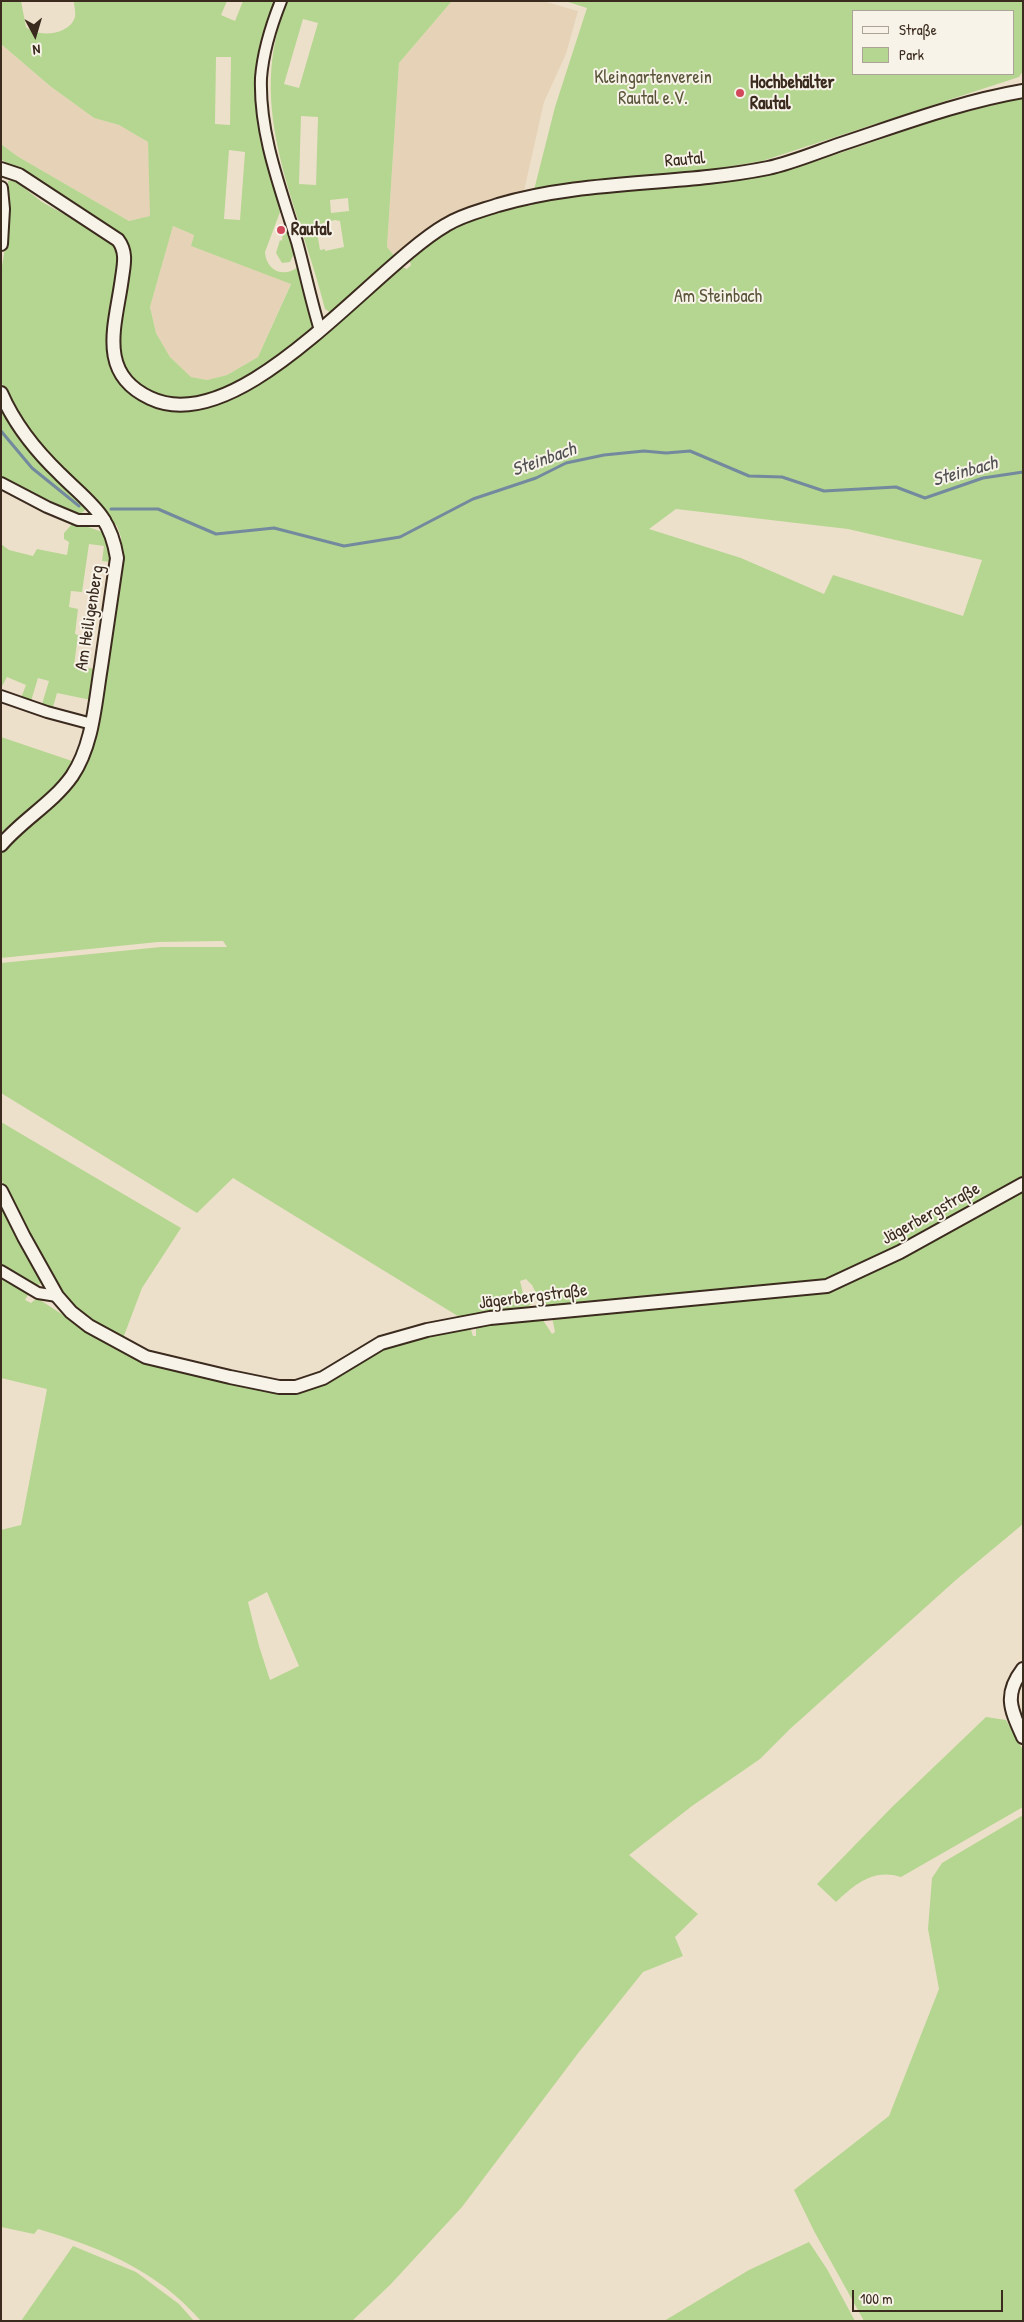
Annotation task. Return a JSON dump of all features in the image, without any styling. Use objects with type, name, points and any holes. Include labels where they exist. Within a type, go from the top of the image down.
[{"type":"street","points":[[281,1],[265,48],[261,79],[262,105],[267,136],[278,179],[305,269],[320,330]]},
{"type":"street","name":"Rautal","points":[[1,169],[19,175],[113,236],[122,246],[125,260],[113,353],[122,375],[134,389],[149,398],[173,406],[186,406],[216,399],[260,376],[320,330],[427,238],[463,216],[529,196],[614,184],[731,174],[764,168],[956,106],[1023,91]]},
{"type":"street","points":[[1,188],[3,209],[1,244]]},
{"type":"street","name":"Am Heiligenberg","points":[[1,393],[7,407],[33,444],[59,474],[90,502],[105,520],[114,537],[117,558],[92,724],[80,763],[70,778],[1,845]]},
{"type":"street","points":[[1,483],[47,507],[78,520],[105,520]]},
{"type":"street","points":[[1,696],[47,712],[92,724]]},
{"type":"street","name":"Jägerbergstraße","points":[[1,1191],[57,1296],[71,1312],[89,1326],[146,1357],[280,1387],[296,1387],[323,1378],[381,1343],[427,1330],[490,1318],[827,1286],[900,1252],[1023,1184]]},
{"type":"street","points":[[1,1271],[38,1293],[57,1296]]},
{"type":"street","points":[[1023,1669],[1012,1684],[1010,1698],[1013,1714],[1023,1737]]},
{"type":"shaded area","points":[[452,1],[543,1],[578,11],[566,54],[544,102],[524,191],[460,210],[439,222],[396,258],[387,247],[399,63]]},
{"type":"shaded area","points":[[1,44],[50,86],[94,118],[119,125],[148,142],[151,216],[129,221],[17,156],[1,144]]},
{"type":"shaded area","points":[[173,226],[194,235],[191,246],[291,283],[258,357],[227,375],[207,380],[191,377],[170,357],[156,333],[150,307]]},
{"type":"green space","points":[[1,1],[21,1],[26,27],[38,33],[53,33],[67,28],[72,23],[75,17],[74,1],[227,1],[221,15],[235,21],[243,1],[274,1],[257,68],[261,132],[280,212],[265,252],[269,264],[277,271],[287,272],[298,267],[313,318],[313,326],[309,335],[277,360],[215,394],[191,401],[163,398],[130,380],[117,354],[128,249],[1,159],[1,144],[17,156],[129,221],[150,216],[148,142],[119,125],[94,118],[50,86],[1,44]],"holes":[[[216,57],[231,57],[230,125],[215,124]],[[229,150],[245,152],[240,220],[224,219]],[[173,226],[194,235],[191,246],[291,284],[258,357],[227,375],[207,380],[191,377],[170,357],[156,333],[150,307]]]},
{"type":"green space","points":[[288,1],[452,1],[399,63],[387,247],[396,258],[337,310],[331,313],[325,309],[280,156],[273,118],[271,80],[275,41]],"holes":[[[303,19],[318,23],[299,88],[284,84]],[[301,116],[318,117],[316,185],[299,184]],[[348,198],[349,211],[331,213],[330,200]],[[335,220],[340,221],[344,247],[325,251],[325,249],[320,250],[316,225]]]},
{"type":"green space","name":"Kleingartenverein Rautal e.V.","points":[[565,1],[1023,1],[1023,71],[1019,77],[762,161],[698,172],[534,190],[555,107],[587,8]]},
{"type":"green space","name":"Am Steinbach","points":[[1023,97],[1023,1178],[897,1249],[871,1262],[818,1283],[553,1306],[541,1303],[532,1285],[526,1279],[520,1281],[523,1293],[531,1304],[527,1308],[461,1318],[233,1178],[197,1213],[1,1093],[1,963],[161,947],[227,947],[223,941],[158,942],[1,958],[1,852],[63,794],[84,767],[91,752],[122,560],[121,537],[117,526],[95,500],[37,443],[1,382],[1,272],[7,236],[8,181],[14,180],[42,202],[107,238],[117,251],[119,259],[109,353],[147,402],[163,410],[172,411],[218,402],[402,267],[407,269],[411,265],[409,259],[445,231],[466,221],[525,201],[528,206],[533,205],[533,201],[536,199],[793,169],[943,118]],"holes":[[[676,509],[848,529],[982,560],[963,616],[833,575],[824,594],[741,558],[649,529]]]},
{"type":"green space","points":[[287,229],[294,254],[290,262],[282,263],[276,253],[280,240],[282,241],[283,230]]},
{"type":"green space","points":[[1,404],[86,505],[85,510],[78,516],[62,511],[64,507],[47,499],[45,502],[1,478]]},
{"type":"green space","points":[[74,522],[108,534],[112,562],[102,561],[104,546],[89,544],[82,592],[71,591],[69,607],[78,609],[75,634],[78,635],[74,666],[96,669],[91,700],[57,693],[53,707],[42,704],[49,681],[38,678],[31,701],[21,698],[26,685],[7,677],[1,688],[1,544],[9,550],[33,556],[37,549],[67,555],[69,542],[64,539],[64,533]]},
{"type":"green space","points":[[1,737],[75,762],[52,790],[7,833],[1,836]]},
{"type":"green space","points":[[1,1122],[181,1228],[142,1288],[122,1341],[77,1310],[59,1290],[27,1233],[1,1179]]},
{"type":"green space","points":[[1023,1190],[1023,1524],[957,1579],[790,1729],[760,1759],[692,1806],[629,1855],[698,1914],[675,1937],[683,1956],[643,1972],[579,2052],[462,2207],[390,2285],[352,2321],[201,2321],[166,2288],[127,2263],[84,2244],[38,2229],[34,2234],[1,2227],[1,1530],[21,1525],[47,1389],[1,1378],[1,1277],[29,1293],[25,1300],[31,1303],[37,1298],[117,1350],[144,1361],[279,1391],[383,1347],[466,1328],[471,1330],[473,1336],[476,1336],[476,1325],[541,1317],[552,1334],[555,1332],[552,1317],[674,1305],[797,1296],[846,1286]],"holes":[[[267,1592],[299,1666],[270,1680],[248,1602]]]},
{"type":"green space","points":[[1,1201],[42,1283],[36,1286],[1,1266]]},
{"type":"green space","points":[[986,1717],[1006,1720],[1023,1750],[1023,1807],[901,1877],[882,1875],[866,1879],[850,1889],[836,1902],[817,1884],[892,1807]]},
{"type":"green space","points":[[1023,1815],[1023,2321],[864,2321],[814,2231],[794,2190],[889,2116],[939,1989],[928,1929],[932,1878],[942,1863]]},
{"type":"green space","points":[[809,2242],[827,2269],[855,2321],[664,2321],[749,2270]]},
{"type":"green space","points":[[73,2246],[136,2272],[179,2304],[194,2321],[21,2321]]},
{"type":"waterway","name":"Steinbach","points":[[1,431],[32,468],[79,506]]},
{"type":"waterway","name":"Steinbach","points":[[111,509],[158,509],[216,534],[274,528],[344,546],[400,537],[473,499],[536,478],[566,463],[604,455],[644,451],[666,453],[690,451],[749,476],[782,477],[824,491],[896,487],[925,498],[983,478],[1023,472]]},
{"type":"place","name":"Hochbehälter Rautal","points":[[740,93]]},
{"type":"place","name":"Rautal","points":[[281,230]]}]
